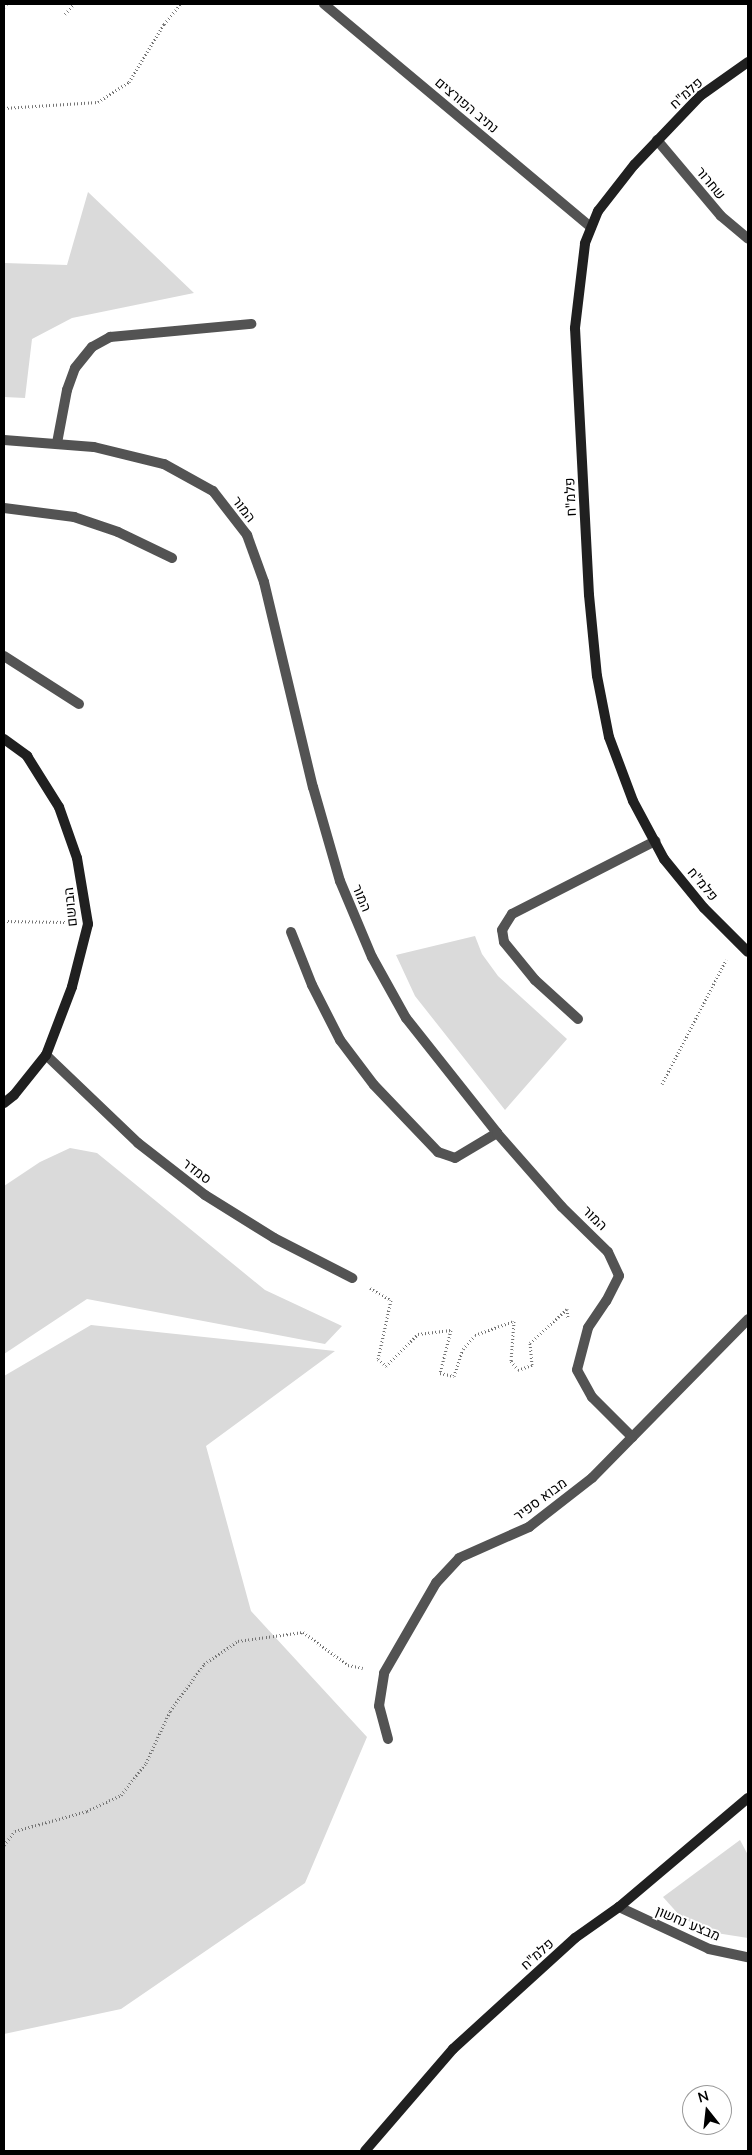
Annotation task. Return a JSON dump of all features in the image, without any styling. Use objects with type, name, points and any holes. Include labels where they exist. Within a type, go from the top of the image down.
[{"type":"street","name":"נתיב הפורצים","points":[[324,4],[591,227]]},
{"type":"street","name":"פלמ\"ח","points":[[748,62],[700,96],[634,165],[598,211],[585,244],[575,328],[589,595],[597,676],[609,737],[633,801],[664,859],[704,908],[748,952]]},
{"type":"street","name":"שחרור","points":[[657,140],[721,216],[748,239]]},
{"type":"street","points":[[58,443],[67,390],[75,368],[92,347],[110,337],[252,324]]},
{"type":"street","name":"המור","points":[[4,440],[94,447],[164,464],[214,492],[247,534],[264,582],[313,787],[340,881],[372,957],[406,1018],[497,1133],[562,1207],[608,1252],[619,1276],[606,1302],[588,1328],[577,1370],[592,1397],[632,1437]]},
{"type":"street","points":[[4,508],[74,517],[118,532],[172,558]]},
{"type":"street","points":[[4,656],[79,704]]},
{"type":"street","name":"הבושם","points":[[4,740],[27,756],[59,807],[77,858],[88,924],[72,987],[46,1055],[14,1095],[4,1103]]},
{"type":"street","points":[[578,1019],[535,980],[504,942],[502,930],[512,914],[655,841]]},
{"type":"street","points":[[291,932],[312,985],[340,1040],[374,1085],[438,1152],[455,1158],[497,1133]]},
{"type":"street","name":"סמדר","points":[[46,1055],[138,1143],[205,1195],[274,1238],[352,1278]]},
{"type":"street","name":"מבוא ספיר","points":[[388,1738],[378,1706],[384,1673],[436,1583],[459,1558],[529,1527],[592,1478],[748,1319]]},
{"type":"street","name":"פלמ\"ח","points":[[365,2151],[453,2049],[575,1938],[619,1907],[748,1798]]},
{"type":"street","name":"מבצע נחשון","points":[[619,1907],[709,1949],[748,1958]]},
{"type":"path","points":[[4,7],[8,4]]},
{"type":"path","points":[[65,14],[74,4]]},
{"type":"path","points":[[4,108],[98,102],[129,82],[164,24],[181,4]]},
{"type":"path","points":[[4,921],[10,919],[88,924]]},
{"type":"path","points":[[662,1084],[737,940]]},
{"type":"path","points":[[352,1278],[391,1300],[378,1359],[386,1366],[418,1334],[451,1330],[440,1373],[454,1376],[463,1349],[475,1334],[514,1321],[511,1361],[518,1370],[532,1365],[530,1343],[567,1309],[570,1326]]},
{"type":"path","points":[[4,1845],[15,1831],[87,1811],[121,1795],[146,1763],[170,1711],[204,1664],[238,1641],[303,1632],[348,1665],[384,1673]]},
{"type":"shaded area","points":[[88,192],[194,293],[72,318],[32,339],[25,398],[4,397],[4,263],[67,265]]},
{"type":"shaded area","points":[[475,936],[482,954],[498,976],[567,1039],[505,1110],[415,996],[396,955]]},
{"type":"shaded area","points":[[70,1148],[97,1153],[265,1290],[342,1326],[325,1344],[87,1299],[4,1354],[4,1186],[40,1162]]},
{"type":"shaded area","points":[[91,1325],[335,1351],[206,1446],[251,1611],[367,1737],[305,1883],[121,2009],[4,2034],[4,1376]]},
{"type":"shaded area","points":[[740,1840],[748,1855],[748,1938],[710,1932],[681,1917],[663,1897]]}]
